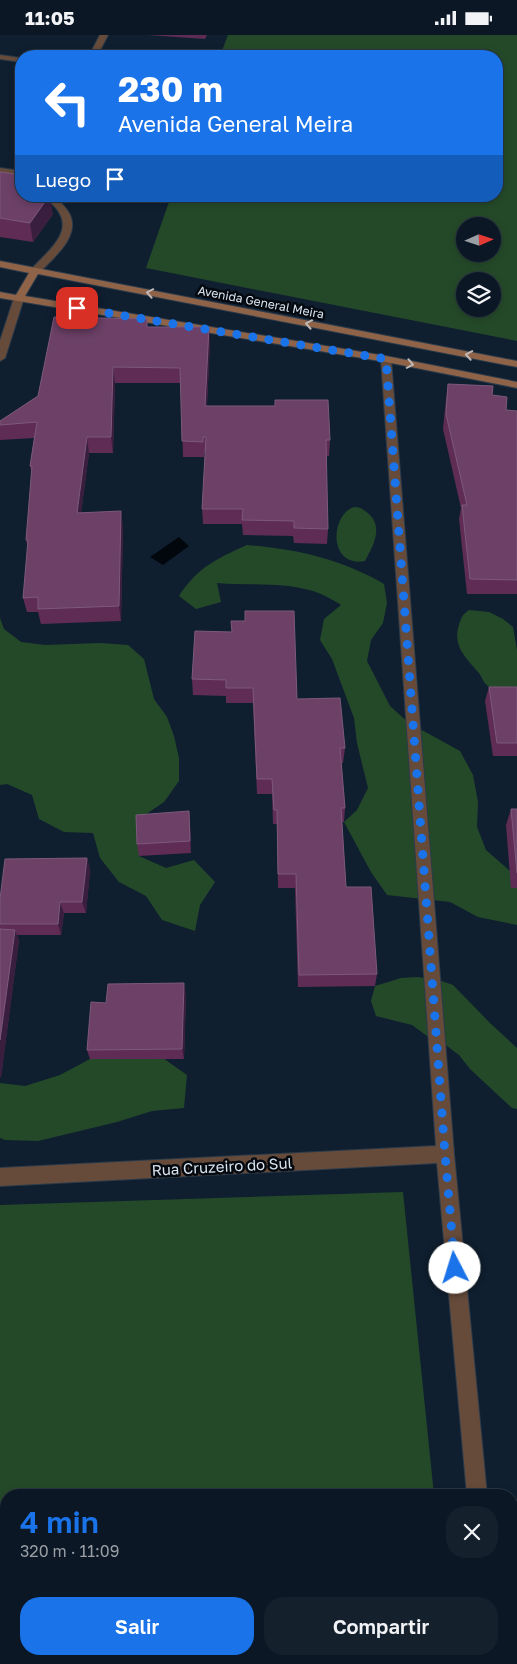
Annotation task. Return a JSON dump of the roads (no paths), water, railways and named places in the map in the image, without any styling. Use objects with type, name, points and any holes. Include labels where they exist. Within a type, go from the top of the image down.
[{"type":"main road","name":"Avenida General Meira","points":[[0,264],[517,364]]},
{"type":"main road","points":[[19,298],[36,271]]},
{"type":"main road","points":[[0,295],[386,359],[517,385]]},
{"type":"street","points":[[96,50],[104,35]]},
{"type":"street","points":[[0,57],[15,59]]},
{"type":"street","points":[[0,171],[15,173]]},
{"type":"street","points":[[36,271],[61,242],[67,228],[66,215],[54,202]]},
{"type":"street","points":[[0,358],[19,298]]},
{"type":"street","points":[[386,359],[445,1154],[476,1489]]},
{"type":"street","name":"Rua Cruzeiro do Sul","points":[[0,1177],[445,1154]]}]
